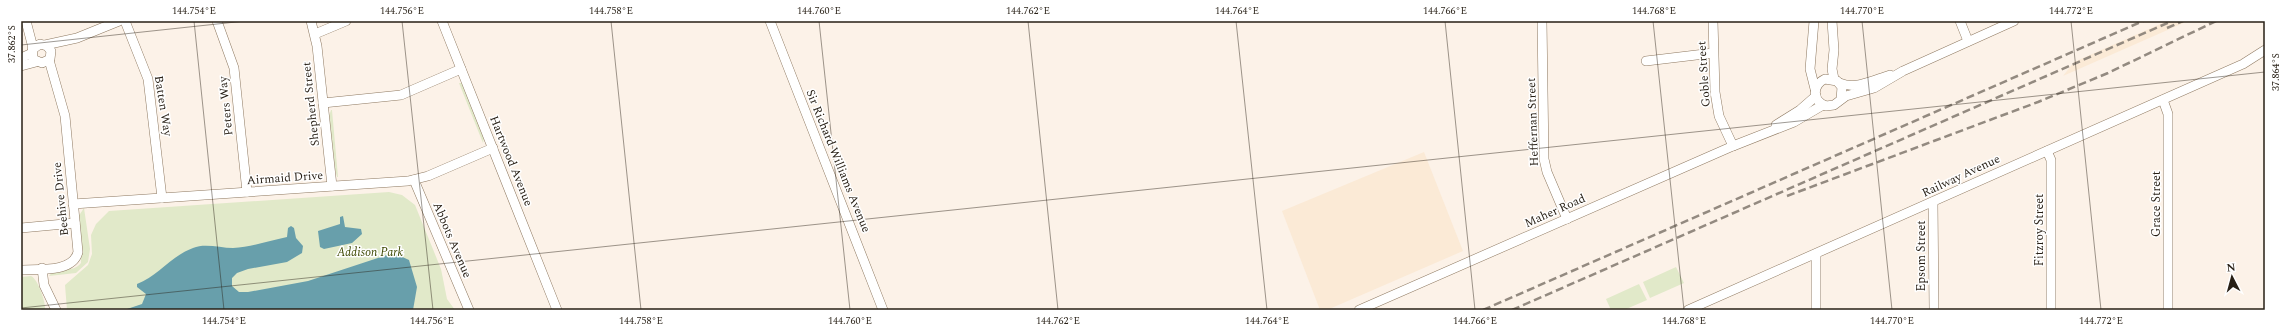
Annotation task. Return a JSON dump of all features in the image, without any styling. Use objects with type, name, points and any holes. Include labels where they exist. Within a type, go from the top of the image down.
[{"type":"street","points":[[21,58],[32,51],[37,45],[77,38],[120,21]]},
{"type":"street","name":"Batten Way","points":[[125,21],[148,79],[162,198]]},
{"type":"street","name":"Peters Way","points":[[217,21],[234,68],[247,192]]},
{"type":"street","name":"Shepherd Street","points":[[310,21],[315,34],[332,186]]},
{"type":"street","points":[[315,34],[346,21]]},
{"type":"street","name":"Hartwood Avenue","points":[[442,21],[557,310]]},
{"type":"street","name":"Sir Richard Williams Avenue","points":[[770,21],[884,310]]},
{"type":"street","name":"Heffernan Street","points":[[1542,21],[1544,159],[1546,172],[1567,219]]},
{"type":"street","name":"Goble Street","points":[[1713,21],[1715,92],[1719,116],[1733,146]]},
{"type":"street","points":[[1814,21],[1810,69],[1816,92],[1823,105],[1834,105],[1846,96],[1874,88],[1903,71],[2014,21]]},
{"type":"street","points":[[1832,21],[1834,50],[1832,69],[1843,92],[1841,99]]},
{"type":"street","points":[[1960,21],[1968,41]]},
{"type":"street","points":[[27,22],[44,44],[50,49],[50,59]]},
{"type":"street","points":[[27,22],[32,51],[38,63]]},
{"type":"street","points":[[21,66],[50,59],[57,51],[77,38]]},
{"type":"street","name":"Railway Avenue","points":[[1688,310],[1701,307],[1816,254],[2243,64],[2265,50]]},
{"type":"street","points":[[1646,61],[1713,53]]},
{"type":"street","name":"Railway Avenue","points":[[2243,64],[2265,58]]},
{"type":"street","name":"Beehive Drive","points":[[21,270],[63,266],[74,261],[78,252],[63,106],[54,80],[50,59]]},
{"type":"street","name":"Beehive Drive","points":[[38,63],[54,80]]},
{"type":"street","points":[[323,103],[401,95],[461,69]]},
{"type":"street","points":[[1816,92],[1820,81],[1837,81],[1851,86],[1859,85],[1903,71]]},
{"type":"street","name":"Maher Road","points":[[1760,135],[1800,110],[1816,92]]},
{"type":"street","name":"Grace Street","points":[[2163,100],[2168,114],[2168,310]]},
{"type":"street","name":"Maher Road","points":[[1359,310],[1733,146],[1794,122],[1823,105]]},
{"type":"street","name":"Airmaid Drive","points":[[73,204],[414,180],[493,148]]},
{"type":"street","name":"Fitzroy Street","points":[[2047,151],[2051,160],[2051,310]]},
{"type":"street","name":"Abbots Avenue","points":[[414,180],[469,310]]},
{"type":"street","name":"Epsom Street","points":[[1933,202],[1934,310]]},
{"type":"street","points":[[21,228],[75,223]]},
{"type":"street","points":[[1816,254],[1816,310]]},
{"type":"street","points":[[42,268],[44,285],[56,310]]},
{"type":"shaded area","points":[[2167,21],[2188,21],[2063,76],[2074,62]]},
{"type":"shaded area","points":[[1424,152],[1463,251],[1327,310],[1320,310],[1282,211]]},
{"type":"green space","points":[[459,83],[462,83],[484,138],[483,143]]},
{"type":"green space","points":[[331,110],[338,177],[335,169],[329,116]]},
{"type":"green space","name":"Addison Park","points":[[389,192],[402,195],[415,205],[441,269],[447,299],[455,310],[67,310],[65,285],[88,265],[92,254],[91,235],[96,224],[109,211]]},
{"type":"green space","points":[[84,208],[90,249],[88,262],[76,273],[49,276],[56,271],[74,268],[81,263],[78,217]]},
{"type":"green space","points":[[1676,267],[1684,283],[1650,298],[1643,282]]},
{"type":"green space","points":[[31,276],[34,278],[41,292],[45,310],[21,310],[21,277]]},
{"type":"green space","points":[[1639,284],[1647,300],[1624,310],[1611,310],[1606,299]]},
{"type":"water","points":[[343,216],[345,227],[361,229],[362,234],[352,243],[324,249],[320,247],[318,231],[340,224],[340,217]]},
{"type":"water","points":[[291,226],[294,228],[296,238],[303,246],[302,253],[287,262],[248,269],[237,273],[232,278],[232,286],[239,292],[248,292],[308,281],[390,254],[398,255],[409,260],[417,287],[413,310],[124,310],[142,304],[146,294],[137,287],[137,284],[152,276],[185,252],[202,246],[233,248],[260,244],[287,237],[288,228]]},
{"type":"railway","points":[[1483,310],[2143,21]]},
{"type":"railway","points":[[1512,310],[2172,21]]},
{"type":"railway","points":[[2167,28],[2183,21]]},
{"type":"railway","points":[[1787,196],[2038,102],[2108,73],[2216,21]]}]
